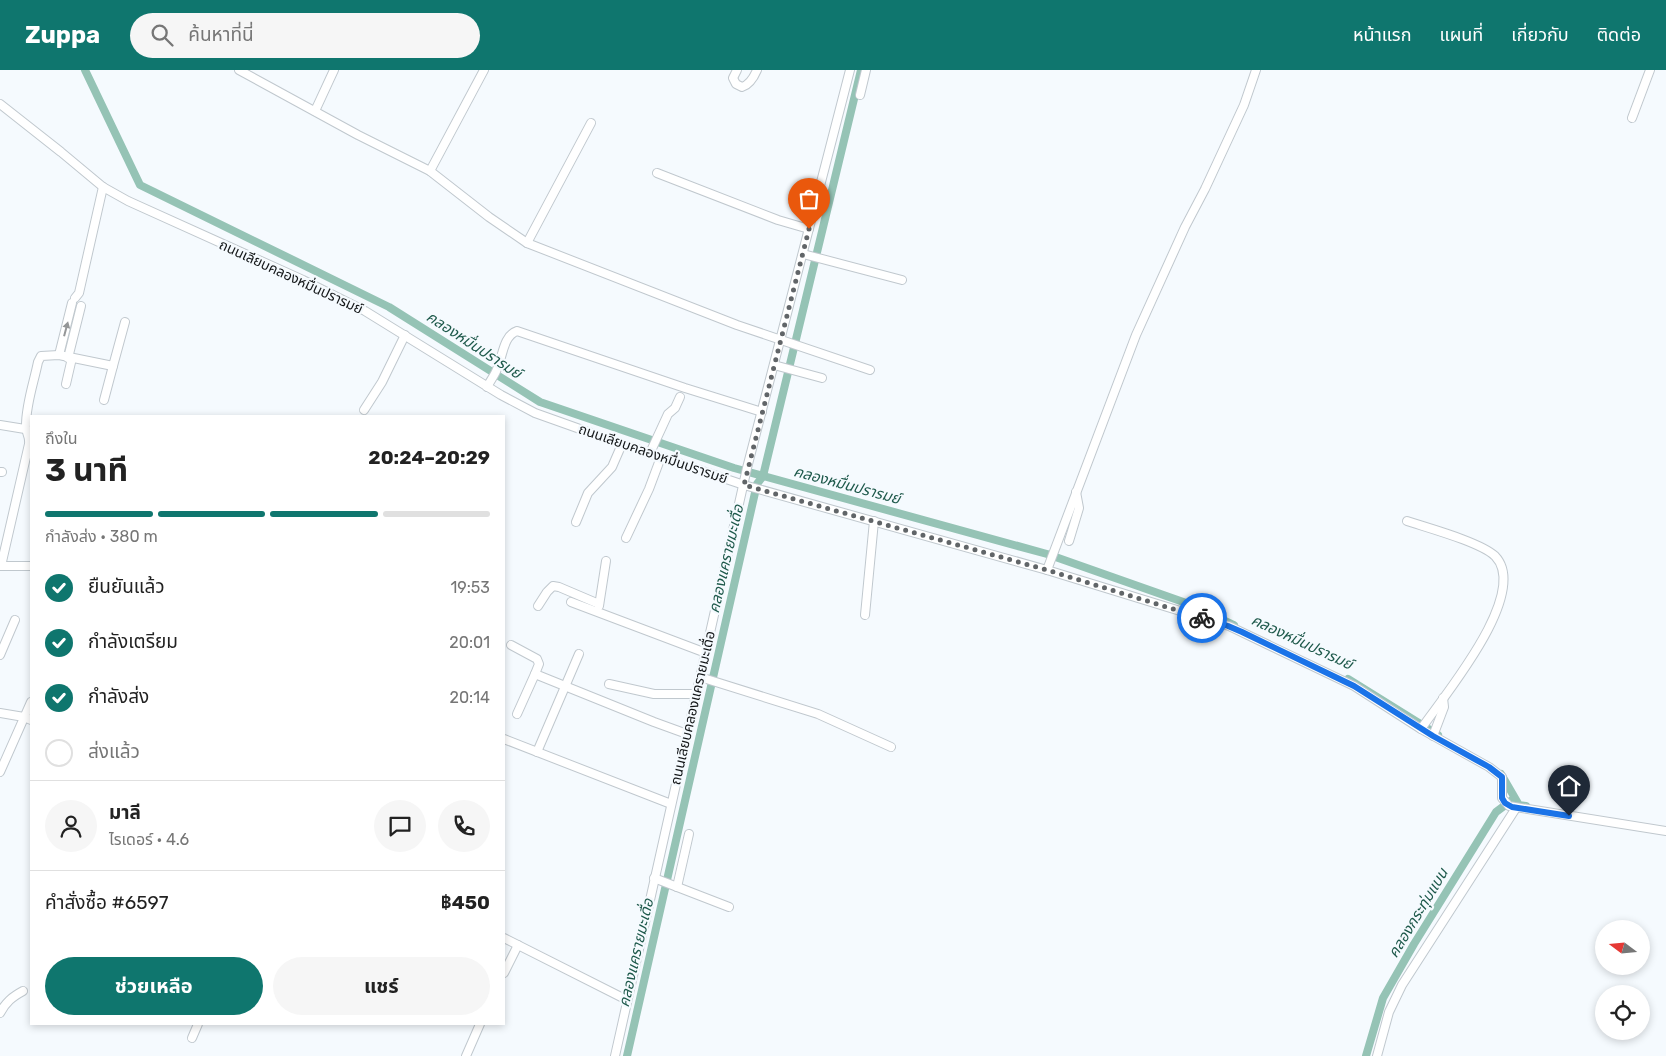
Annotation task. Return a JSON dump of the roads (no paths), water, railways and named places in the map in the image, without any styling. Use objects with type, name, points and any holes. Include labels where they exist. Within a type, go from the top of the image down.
[{"type":"street","points":[[239,70],[430,171],[488,217],[527,243],[613,278],[780,341],[870,370]]},
{"type":"street","points":[[315,111],[334,70]]},
{"type":"street","points":[[430,171],[484,70]]},
{"type":"street","points":[[737,70],[733,78],[736,84],[742,87],[751,81],[757,70]]},
{"type":"street","name":"ถนนเลียบคลองแครายมะเดื่อ","points":[[615,1056],[696,694],[708,680],[706,653],[747,486],[747,472],[762,412],[781,367],[780,341],[806,254],[809,229],[850,70]]},
{"type":"street","points":[[860,95],[866,70]]},
{"type":"street","points":[[1049,564],[1136,335],[1185,227],[1237,121],[1256,70]]},
{"type":"street","points":[[1632,118],[1650,70]]},
{"type":"street","name":"ถนนเลียบคลองหมื่นปรารมย์","points":[[0,104],[62,152],[103,187],[137,206],[303,280],[365,311],[487,387],[535,413],[747,486],[874,521],[1049,564],[1228,626],[1354,686],[1424,724],[1434,734],[1500,774],[1503,781],[1502,798],[1510,806]]},
{"type":"street","points":[[527,243],[591,123]]},
{"type":"street","points":[[657,173],[778,220],[809,229]]},
{"type":"street","points":[[66,384],[77,302],[103,187]]},
{"type":"street","points":[[806,254],[902,280]]},
{"type":"street","points":[[59,355],[77,302]]},
{"type":"street","points":[[104,400],[125,322]]},
{"type":"street","points":[[487,387],[497,370],[507,338],[511,333],[517,331],[762,412]]},
{"type":"street","points":[[364,410],[382,382],[405,335]]},
{"type":"street","points":[[25,429],[26,416],[41,356],[59,355],[113,366]]},
{"type":"street","points":[[781,367],[822,378]]},
{"type":"street","points":[[650,453],[668,414],[675,408],[680,398]]},
{"type":"street","points":[[0,425],[25,429],[30,435],[0,567],[30,566]]},
{"type":"street","points":[[576,522],[588,494],[593,486],[612,467],[622,444]]},
{"type":"street","points":[[626,538],[649,489],[661,457]]},
{"type":"street","points":[[1070,541],[1080,508],[1076,492]]},
{"type":"street","points":[[865,615],[874,521]]},
{"type":"street","points":[[1407,521],[1487,550],[1494,555],[1503,567],[1500,602],[1495,614],[1471,659],[1424,724]]},
{"type":"street","points":[[600,613],[599,604],[606,561]]},
{"type":"street","points":[[538,606],[552,586],[559,587],[599,604]]},
{"type":"street","points":[[571,602],[706,653]]},
{"type":"street","points":[[0,655],[14,620]]},
{"type":"street","points":[[511,645],[538,659],[539,664],[517,714]]},
{"type":"street","points":[[536,752],[580,654]]},
{"type":"street","points":[[535,674],[687,734]]},
{"type":"street","points":[[708,680],[818,714],[891,747]]},
{"type":"street","points":[[608,684],[654,694],[696,694]]},
{"type":"street","points":[[1434,734],[1444,707],[1443,698]]},
{"type":"street","points":[[0,712],[28,719],[0,772]]},
{"type":"street","points":[[505,739],[671,804]]},
{"type":"street","points":[[1376,1056],[1389,1012],[1402,985],[1510,806],[1666,831]]},
{"type":"street","points":[[670,884],[689,834]]},
{"type":"street","points":[[654,878],[729,907]]},
{"type":"street","points":[[505,938],[627,1000]]},
{"type":"street","points":[[507,960],[518,945]]},
{"type":"street","points":[[0,1013],[12,997],[24,991]]},
{"type":"street","points":[[192,1038],[198,1025]]},
{"type":"street","points":[[466,1056],[480,1025]]},
{"type":"waterway","name":"คลองหมื่นปรารมย์","points":[[85,70],[140,185],[389,307],[540,402],[734,468],[1047,554],[1189,604],[1234,625]]},
{"type":"waterway","name":"คลองแครายมะเดื่อ","points":[[627,1056],[757,484],[763,476],[861,70]]},
{"type":"waterway","name":"คลองหมื่นปรารมย์","points":[[1348,679],[1438,735]]},
{"type":"waterway","name":"คลองหมื่นปรารมย์","points":[[1501,774],[1519,805],[1526,806]]},
{"type":"waterway","name":"คลองกระทุ่มแบน","points":[[1366,1056],[1383,998],[1414,944],[1496,812],[1512,800]]}]
